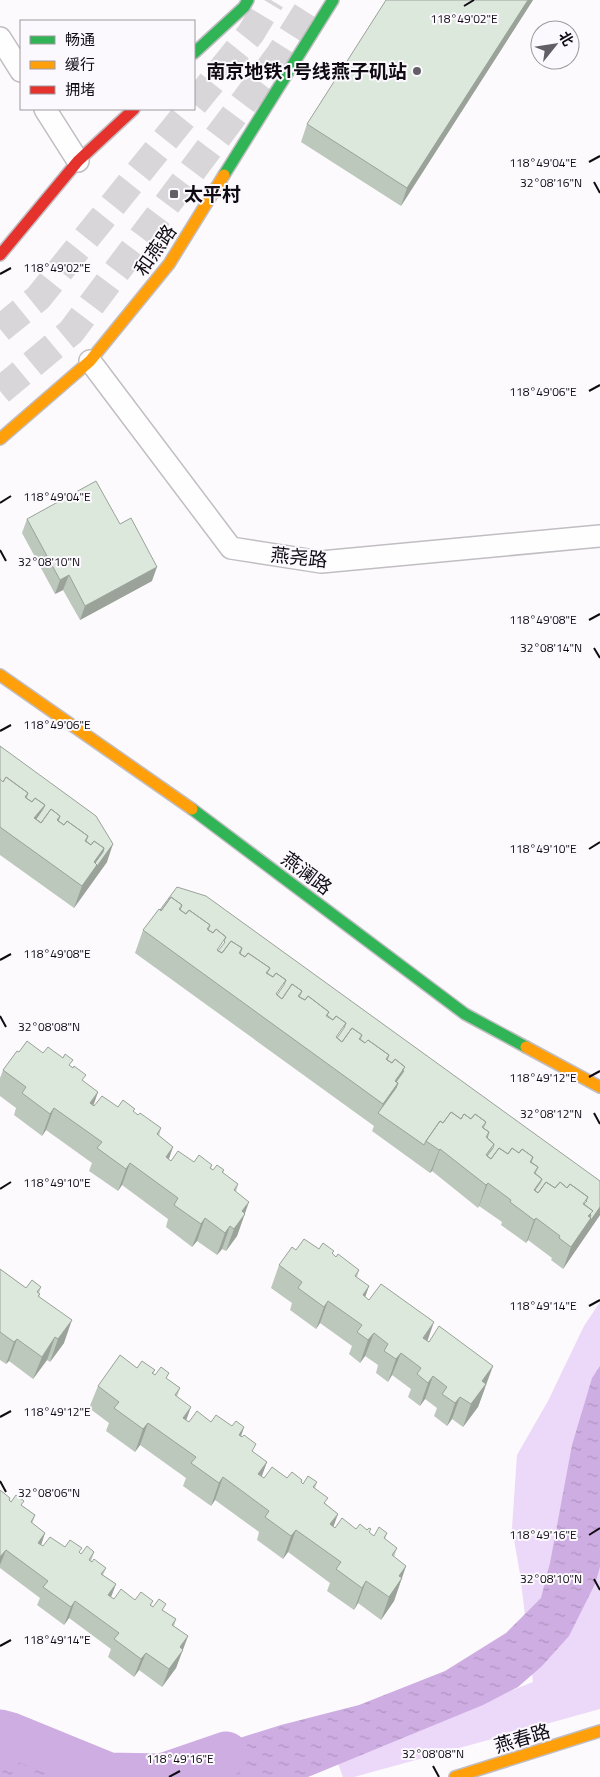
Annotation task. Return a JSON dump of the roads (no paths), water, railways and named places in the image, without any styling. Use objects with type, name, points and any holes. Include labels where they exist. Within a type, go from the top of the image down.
[{"type":"street","points":[[195,52],[244,7],[248,0]]},
{"type":"street","name":"和燕路","points":[[0,439],[90,360],[169,264],[333,0]]},
{"type":"street","points":[[0,38],[20,69]]},
{"type":"street","points":[[46,110],[78,161]]},
{"type":"street","points":[[0,255],[78,161],[133,110]]},
{"type":"street","name":"燕尧路","points":[[90,360],[231,548],[321,562],[600,536]]},
{"type":"street","name":"燕澜路","points":[[0,675],[186,804],[465,1014],[600,1087]]},
{"type":"street","name":"燕春路","points":[[455,1777],[600,1731]]},
{"type":"water","points":[[600,1366],[600,1567],[595,1584],[569,1636],[542,1666],[518,1687],[483,1705],[308,1777],[161,1777],[227,1742],[281,1725],[359,1705],[445,1671],[506,1633],[541,1598],[550,1563],[572,1445],[592,1378]]},
{"type":"water","points":[[0,1743],[2,1744],[84,1777],[0,1777]]},
{"type":"waterway","points":[[0,1732],[109,1775],[162,1776],[226,1754]]},
{"type":"tunnel","points":[[195,103],[251,33],[271,0]]},
{"type":"tunnel","points":[[0,391],[71,332],[280,54],[314,0]]},
{"type":"tunnel","points":[[0,329],[38,298],[189,110]]},
{"type":"place","name":"南京地铁1号线燕子矶站","points":[[417,71]]},
{"type":"place","name":"太平村","points":[[174,194]]}]
